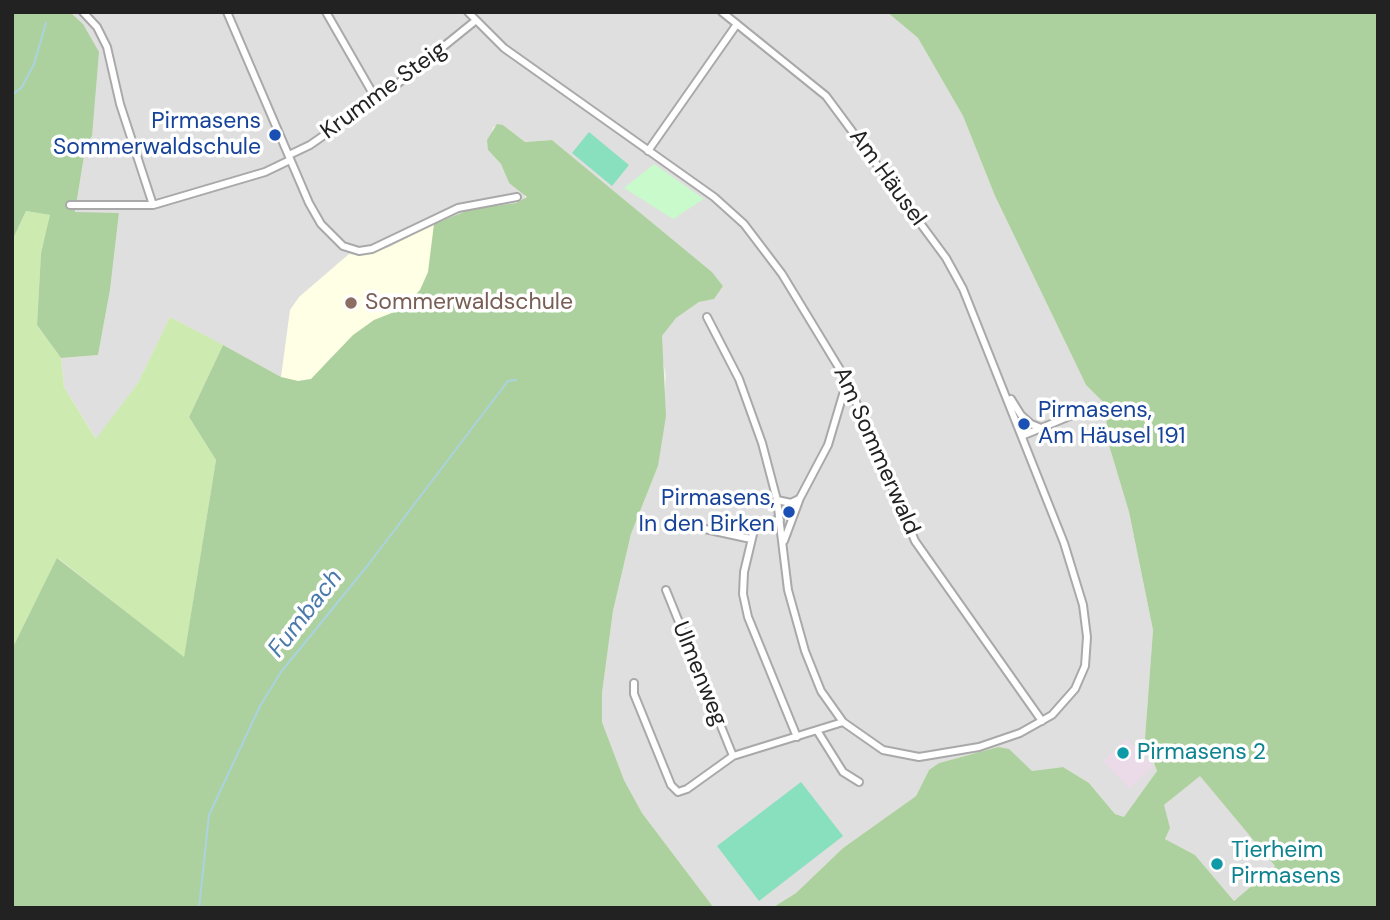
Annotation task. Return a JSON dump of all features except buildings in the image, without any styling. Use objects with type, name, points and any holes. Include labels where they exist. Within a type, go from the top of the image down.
[{"type":"street","points":[[83,12],[97,27],[107,47],[120,104],[153,205]]},
{"type":"street","points":[[227,12],[321,224],[343,246],[359,250],[381,246],[458,208],[517,197]]},
{"type":"street","points":[[326,12],[376,99]]},
{"type":"street","name":"Am Sommerwald","points":[[468,12],[504,48],[726,205],[744,223],[797,297],[847,381],[915,541],[1042,721]]},
{"type":"street","name":"Am Häusel","points":[[707,317],[748,400],[777,500],[790,599],[805,651],[821,691],[843,722],[883,750],[919,757],[979,747],[1042,721],[1061,708],[1075,689],[1085,666],[1087,637],[1072,565],[953,268],[844,119],[810,82],[722,12]]},
{"type":"street","name":"Krumme Steig","points":[[70,205],[153,205],[265,172],[310,145],[376,99],[475,21]]},
{"type":"street","points":[[648,151],[737,24]]},
{"type":"street","points":[[783,547],[800,498],[828,445],[847,381]]},
{"type":"street","name":"Am Häusel","points":[[1001,383],[1021,415],[1041,428]]},
{"type":"street","points":[[1022,436],[1087,409]]},
{"type":"street","points":[[777,500],[791,503],[800,498]]},
{"type":"street","points":[[780,520],[759,524],[751,539],[743,583],[745,604],[797,737]]},
{"type":"street","points":[[682,524],[751,539]]},
{"type":"street","name":"Ulmenweg","points":[[666,590],[733,756]]},
{"type":"street","points":[[634,683],[634,694],[676,791],[687,789],[733,756],[818,732],[843,722]]},
{"type":"street","points":[[818,732],[843,772],[859,782]]},
{"type":"shaded area","points":[[70,12],[887,12],[918,38],[963,116],[995,196],[1086,385],[1105,404],[1108,442],[1129,512],[1153,630],[1145,738],[1157,771],[1125,818],[1115,814],[1089,783],[1063,767],[1032,771],[998,747],[939,763],[929,770],[916,796],[843,848],[796,893],[772,908],[714,908],[642,813],[624,780],[602,722],[602,693],[613,611],[631,534],[658,466],[666,376],[661,350],[662,336],[675,318],[699,302],[713,299],[723,286],[712,272],[552,140],[525,142],[503,125],[493,127],[488,150],[501,164],[509,183],[524,192],[525,200],[471,209],[435,224],[281,377],[170,317],[138,383],[97,440],[64,387],[61,358],[98,355],[110,290],[119,214],[75,213],[86,144],[83,24]]},
{"type":"shaded area","name":"Sommerwaldschule","points":[[434,224],[429,272],[420,290],[401,309],[374,320],[330,358],[312,379],[298,381],[281,377],[290,310],[299,297],[349,254],[364,255],[389,247]]},
{"type":"shaded area","points":[[1126,739],[1153,766],[1130,789],[1103,761]]},
{"type":"shaded area","points":[[1200,775],[1275,866],[1234,901],[1195,855],[1165,839],[1164,805]]},
{"type":"green space","points":[[12,12],[70,12],[83,24],[99,52],[92,136],[86,144],[75,212],[119,213],[110,290],[98,355],[61,358],[37,325],[41,253],[50,215],[26,211],[12,241]]},
{"type":"green space","points":[[887,12],[1378,12],[1378,908],[772,908],[796,893],[843,848],[916,796],[929,770],[939,763],[998,747],[1009,749],[1032,771],[1063,767],[1089,783],[1115,814],[1124,817],[1157,771],[1145,738],[1153,630],[1129,512],[1108,442],[1105,404],[1086,385],[995,196],[963,116],[918,38]],"holes":[[[1200,776],[1275,866],[1234,901],[1195,855],[1165,839],[1170,828],[1164,805]]]},
{"type":"green space","points":[[497,124],[503,125],[525,142],[552,140],[712,272],[723,286],[714,299],[699,302],[676,318],[662,336],[666,416],[658,466],[631,534],[613,611],[602,693],[602,722],[624,780],[642,813],[714,908],[12,908],[12,649],[57,558],[184,657],[216,460],[189,417],[223,345],[281,377],[298,381],[311,379],[353,335],[374,320],[402,309],[420,290],[428,272],[434,224],[471,209],[516,203],[527,197],[509,183],[501,164],[488,150],[487,140]]},
{"type":"green space","points":[[589,132],[629,165],[612,186],[572,153]]},
{"type":"green space","points":[[654,164],[704,199],[673,219],[624,188]]},
{"type":"green space","points":[[26,211],[51,215],[41,253],[37,325],[61,358],[64,387],[96,439],[138,383],[170,317],[223,345],[189,417],[216,460],[184,658],[58,558],[12,649],[12,241]]},
{"type":"green space","points":[[801,782],[843,836],[759,901],[717,846]]},
{"type":"waterway","points":[[12,95],[22,87],[34,64],[46,23]]},
{"type":"waterway","name":"Fumbach","points":[[199,908],[209,815],[260,706],[281,672],[368,565],[508,381],[516,380]]},
{"type":"place","name":"Pirmasens Sommerwaldschule","points":[[275,135]]},
{"type":"place","name":"Sommerwaldschule","points":[[351,303]]},
{"type":"place","name":"Pirmasens, Am Häusel 191","points":[[1024,424]]},
{"type":"place","name":"Pirmasens, In den Birken","points":[[789,512]]},
{"type":"place","name":"Pirmasens 2","points":[[1123,753]]},
{"type":"place","name":"Tierheim Pirmasens","points":[[1217,864]]}]
